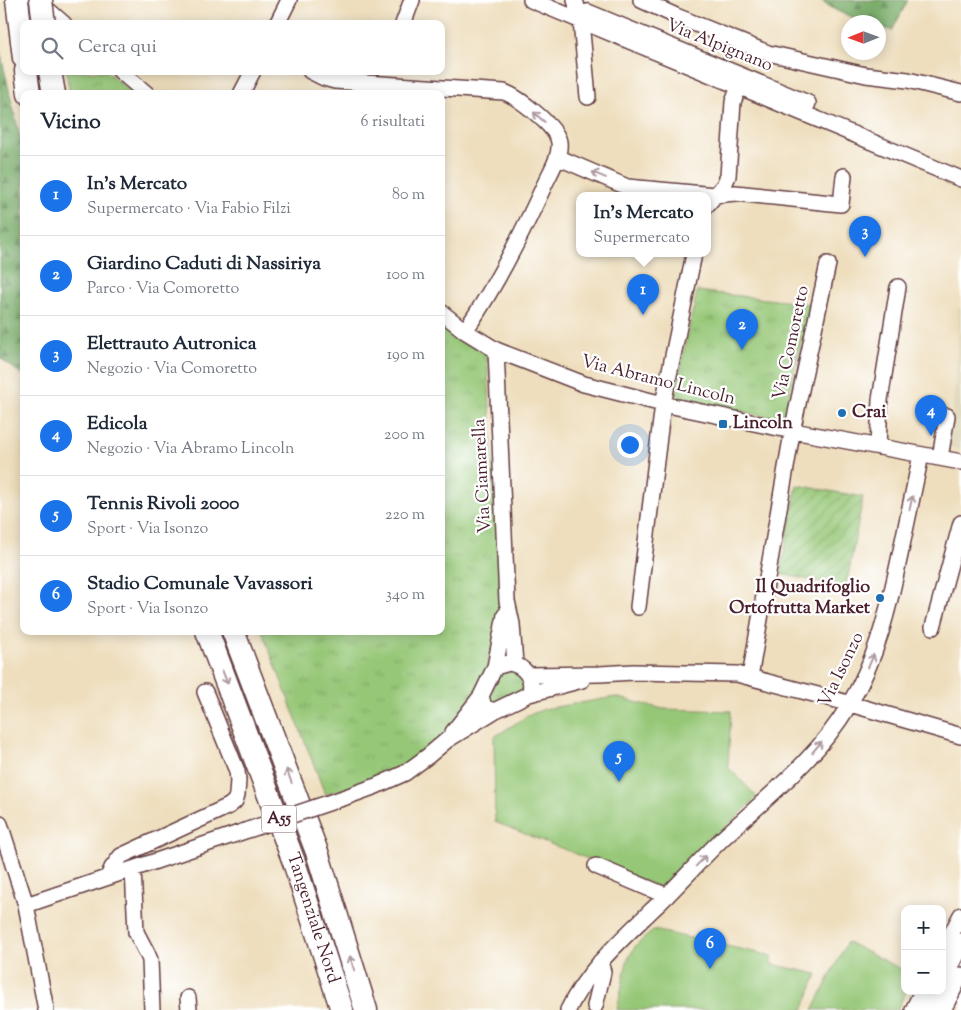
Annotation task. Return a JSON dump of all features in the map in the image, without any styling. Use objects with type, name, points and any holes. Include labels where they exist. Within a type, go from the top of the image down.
[{"type":"highway","points":[[17,0],[20,30]]},
{"type":"highway","points":[[41,0],[44,20]]},
{"type":"highway","points":[[27,75],[28,90]]},
{"type":"highway","points":[[52,75],[53,90]]},
{"type":"highway","name":"Tangenziale Nord","points":[[209,635],[294,862],[342,1010]]},
{"type":"highway","name":"Tangenziale Nord","points":[[235,635],[317,852],[366,1010]]},
{"type":"main road","points":[[946,981],[961,943]]},
{"type":"main road","points":[[927,1010],[938,995]]},
{"type":"street","points":[[35,0],[59,20]]},
{"type":"street","points":[[279,20],[289,0]]},
{"type":"street","points":[[404,20],[412,0]]},
{"type":"street","name":"Via Alpignano","points":[[531,0],[961,179]]},
{"type":"street","points":[[575,0],[582,21],[588,97]]},
{"type":"street","points":[[641,0],[676,16],[768,52],[866,75],[908,80],[961,93]]},
{"type":"street","name":"Via Alpignano","points":[[582,21],[588,12],[799,99],[808,103],[804,113]]},
{"type":"street","points":[[52,75],[58,90]]},
{"type":"street","points":[[125,75],[142,90]]},
{"type":"street","points":[[244,90],[251,75]]},
{"type":"street","points":[[318,75],[335,81],[508,94],[539,116],[556,132],[559,139],[557,157],[509,260],[465,331]]},
{"type":"street","points":[[711,200],[724,185],[728,176],[733,102],[739,87]]},
{"type":"street","points":[[557,157],[627,187],[659,192]]},
{"type":"street","points":[[711,200],[735,193],[842,204],[844,176]]},
{"type":"street","points":[[638,607],[663,404],[693,257]]},
{"type":"street","name":"Via Comoretto","points":[[750,676],[792,431],[828,264]]},
{"type":"street","points":[[878,447],[880,400],[898,287]]},
{"type":"street","name":"Via Abramo Lincoln","points":[[445,315],[465,331],[496,350],[584,384],[663,404],[792,431],[961,462]]},
{"type":"street","name":"Via Ciamarella","points":[[496,350],[507,601],[512,624],[515,664]]},
{"type":"street","points":[[940,458],[947,416]]},
{"type":"street","name":"Via Isonzo","points":[[568,1010],[584,982],[600,962],[709,852],[811,755],[850,704],[873,656],[890,602],[921,455]]},
{"type":"street","points":[[932,627],[961,522]]},
{"type":"street","name":"Via Ciamarella","points":[[495,667],[507,601]]},
{"type":"street","points":[[246,635],[254,684]]},
{"type":"street","points":[[447,740],[481,696],[495,667],[502,664],[515,664],[523,668],[529,674],[531,688],[529,694]]},
{"type":"street","points":[[529,674],[667,672],[737,674],[750,676],[961,736]]},
{"type":"street","points":[[26,905],[376,786],[405,773],[447,740],[494,711],[529,694],[600,674]]},
{"type":"street","points":[[108,877],[121,856],[235,801],[238,786],[237,771],[205,692]]},
{"type":"street","points":[[481,696],[484,707],[494,711]]},
{"type":"street","points":[[0,824],[26,905],[46,1010]]},
{"type":"street","points":[[596,866],[667,896]]},
{"type":"street","points":[[133,869],[136,932],[150,960],[152,1010]]},
{"type":"street","points":[[943,950],[960,918]]},
{"type":"street","points":[[595,1006],[603,972],[600,962]]},
{"type":"street","points":[[946,987],[961,975]]},
{"type":"street","points":[[913,1010],[920,995]]},
{"type":"street","points":[[943,995],[943,1010]]},
{"type":"shaded area","points":[[958,308],[961,309],[961,450],[948,447],[959,326]]},
{"type":"green space","points":[[822,0],[908,0],[892,31],[886,29],[886,15],[848,15]]},
{"type":"green space","points":[[0,51],[20,137],[20,373],[0,358]]},
{"type":"green space","points":[[67,75],[111,75],[128,90],[69,90]]},
{"type":"green space","points":[[697,291],[810,304],[783,420],[674,397]]},
{"type":"green space","points":[[445,328],[487,355],[500,577],[500,615],[484,679],[444,737],[396,772],[325,794],[264,635],[445,635]]},
{"type":"green space","points":[[797,485],[863,497],[846,587],[780,574]]},
{"type":"green space","points":[[503,670],[520,676],[524,681],[523,690],[493,703],[490,695],[500,672]]},
{"type":"green space","points":[[615,697],[663,709],[731,711],[728,767],[757,797],[664,889],[495,822],[494,737],[527,716],[544,709]]},
{"type":"green space","points":[[654,930],[772,956],[771,964],[817,974],[803,1010],[617,1010],[627,961],[636,945]]},
{"type":"green space","points":[[847,942],[901,969],[901,995],[904,995],[897,1010],[813,1010]]},
{"type":"place","name":"Elettrauto Autronica","points":[[865,257]]},
{"type":"place","name":"In's Mercato","points":[[643,315]]},
{"type":"place","name":"Giardino Caduti di Nassiriya","points":[[742,350]]},
{"type":"place","name":"Crai","points":[[842,413]]},
{"type":"place","name":"Lincoln","points":[[723,424]]},
{"type":"place","name":"Edicola","points":[[931,436]]},
{"type":"place","name":"Il Quadrifoglio Ortofrutta Market","points":[[880,598]]},
{"type":"place","name":"Tennis Rivoli 2000","points":[[619,782]]},
{"type":"place","name":"Stadio Comunale Vavassori","points":[[710,969]]}]
